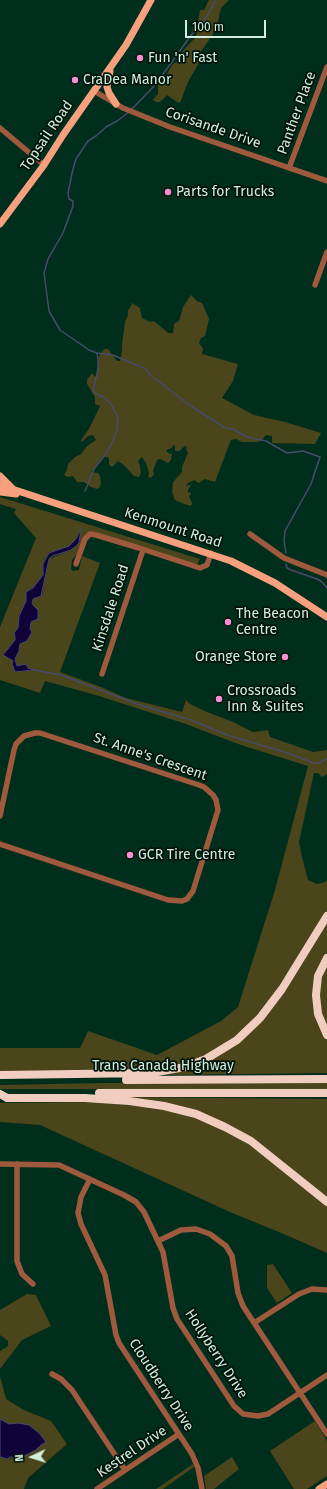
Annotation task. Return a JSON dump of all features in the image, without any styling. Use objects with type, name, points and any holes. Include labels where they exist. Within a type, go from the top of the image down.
[{"type":"highway","points":[[0,1075],[151,1073],[185,1067],[206,1059],[237,1040],[260,1018],[282,989],[327,916]]},
{"type":"highway","points":[[327,958],[318,976],[316,995],[318,1014],[327,1035]]},
{"type":"highway","name":"Trans Canada Highway","points":[[0,1080],[327,1079]]},
{"type":"highway","name":"Trans Canada Highway","points":[[0,1094],[327,1093]]},
{"type":"highway","points":[[0,1094],[6,1098],[85,1098],[129,1101],[164,1106],[196,1114],[251,1141],[327,1202]]},
{"type":"main road","name":"Topsail Road","points":[[0,224],[44,165],[112,65],[132,35],[151,0]]},
{"type":"main road","points":[[112,65],[107,87],[116,104]]},
{"type":"main road","points":[[0,476],[14,490]]},
{"type":"main road","name":"Kenmount Road","points":[[0,485],[211,553],[231,561],[260,575],[291,593],[327,617]]},
{"type":"main road","points":[[0,492],[34,496]]},
{"type":"main road","points":[[319,1489],[327,1484]]},
{"type":"street","name":"Panther Place","points":[[290,168],[327,67]]},
{"type":"street","name":"Corisande Drive","points":[[94,91],[123,108],[170,127],[327,181]]},
{"type":"street","points":[[0,128],[44,165]]},
{"type":"street","points":[[316,285],[327,252]]},
{"type":"street","points":[[76,564],[85,539],[90,534],[200,568],[207,565],[211,553]]},
{"type":"street","points":[[250,534],[284,558],[327,576]]},
{"type":"street","name":"Kinsdale Road","points":[[102,674],[143,550]]},
{"type":"street","name":"St. Anne's Crescent","points":[[0,816],[16,744],[24,736],[35,733],[40,733],[204,787],[213,795],[216,800],[218,810],[193,891],[187,900],[182,901],[168,900],[0,844]]},
{"type":"street","name":"Hollyberry Drive","points":[[0,1164],[59,1165],[136,1202],[144,1212],[165,1256],[173,1308],[177,1319],[239,1411],[248,1415],[268,1414],[327,1375]]},
{"type":"street","points":[[17,1164],[17,1261],[22,1274],[33,1284]]},
{"type":"street","name":"Cloudberry Drive","points":[[90,1179],[81,1197],[78,1213],[81,1224],[106,1275],[116,1335],[119,1343],[197,1463],[202,1489]]},
{"type":"street","points":[[158,1241],[173,1232],[196,1229],[210,1234],[226,1246],[232,1256],[240,1300],[327,1434]]},
{"type":"street","points":[[254,1323],[299,1294],[312,1289],[327,1290]]},
{"type":"street","points":[[52,1374],[61,1379],[72,1390],[125,1470]]},
{"type":"street","name":"Kestrel Drive","points":[[97,1489],[179,1434]]},
{"type":"shaded area","points":[[209,0],[229,0],[221,8],[217,26],[214,28],[215,30],[212,36],[209,37],[209,40],[200,53],[201,59],[188,82],[180,103],[167,95],[160,102],[156,102],[153,100],[158,94],[158,84],[166,77],[173,64],[177,62],[178,56],[195,38],[197,33],[192,31],[195,24],[198,22],[200,10],[204,10]]},
{"type":"shaded area","points":[[191,295],[197,301],[202,303],[209,319],[205,336],[201,338],[199,343],[203,348],[202,354],[238,364],[233,381],[222,398],[254,415],[285,422],[321,433],[315,444],[272,443],[272,436],[266,435],[261,441],[257,442],[242,442],[236,439],[231,440],[215,482],[205,479],[199,483],[194,480],[186,486],[191,485],[188,493],[190,492],[191,494],[189,496],[192,503],[191,506],[175,500],[172,492],[173,482],[182,472],[182,467],[188,453],[186,449],[187,447],[185,446],[179,451],[175,451],[175,446],[173,445],[172,448],[166,450],[168,453],[172,454],[171,460],[168,463],[160,459],[157,460],[153,471],[154,474],[151,478],[148,477],[149,473],[146,463],[142,457],[138,461],[141,473],[139,477],[134,476],[118,461],[112,467],[109,464],[109,458],[103,456],[91,472],[98,473],[100,476],[101,483],[100,487],[97,489],[84,482],[77,482],[73,476],[68,477],[64,475],[68,464],[75,457],[81,454],[87,446],[96,440],[93,435],[88,436],[82,442],[81,440],[90,427],[100,406],[95,404],[95,397],[87,384],[87,380],[92,373],[95,377],[97,375],[99,356],[104,349],[108,349],[117,361],[120,361],[125,322],[128,315],[128,310],[132,303],[140,308],[142,318],[150,322],[154,321],[168,333],[173,333],[174,324],[179,321],[183,307]]},
{"type":"shaded area","points":[[0,497],[200,559],[197,565],[88,533],[85,535],[77,554],[72,560],[71,569],[73,571],[79,570],[82,556],[100,563],[60,672],[126,698],[182,712],[186,700],[190,704],[253,732],[268,730],[270,737],[313,752],[327,750],[327,774],[322,777],[318,773],[314,773],[299,842],[308,880],[317,884],[327,880],[327,911],[266,1006],[240,1033],[196,1061],[162,1070],[0,1072],[0,1048],[80,1048],[88,1031],[157,1055],[221,1021],[238,1007],[275,890],[308,766],[241,745],[183,723],[99,696],[45,681],[40,693],[0,680],[0,627],[36,538],[14,513],[16,509],[0,504]],"holes":[[[80,530],[79,542],[71,550],[49,559],[42,596],[33,599],[32,605],[38,610],[30,626],[32,632],[27,641],[20,644],[19,651],[15,659],[17,666],[33,670],[25,671],[14,667],[13,661],[3,655],[15,640],[14,633],[18,628],[23,607],[26,602],[26,595],[29,589],[33,588],[43,575],[44,560],[49,553],[69,546],[76,539]]]},
{"type":"shaded area","points":[[81,529],[79,543],[77,545],[71,550],[52,556],[49,559],[41,596],[33,599],[32,604],[38,610],[38,619],[31,622],[30,629],[32,632],[27,641],[20,644],[19,651],[15,659],[17,666],[26,664],[28,668],[34,670],[15,672],[12,664],[13,661],[3,655],[15,640],[14,633],[18,628],[19,616],[26,601],[26,592],[33,588],[43,575],[43,564],[49,553],[69,546],[76,539]]},
{"type":"shaded area","points":[[327,920],[327,952],[316,975],[323,1033],[327,1040],[327,1073],[159,1075],[182,1070],[254,1029]]},
{"type":"shaded area","points":[[327,963],[327,1030],[321,1019],[318,995],[323,971]]},
{"type":"shaded area","points":[[101,1083],[327,1083],[327,1089],[0,1089],[0,1085]]},
{"type":"shaded area","points":[[120,1097],[327,1099],[327,1198],[234,1128]]},
{"type":"shaded area","points":[[96,1102],[157,1108],[195,1117],[234,1135],[254,1148],[327,1206],[327,1253],[230,1212],[40,1125],[0,1122],[0,1103]]},
{"type":"shaded area","points":[[273,1264],[292,1293],[277,1303],[267,1288],[267,1265]]},
{"type":"shaded area","points":[[27,1294],[36,1295],[51,1326],[22,1340],[0,1369],[0,1351],[8,1346],[8,1341],[0,1335],[0,1310]]},
{"type":"shaded area","points":[[0,1376],[6,1399],[24,1410],[51,1421],[67,1444],[28,1478],[24,1489],[0,1489],[0,1457],[8,1459],[22,1457],[36,1450],[46,1442],[34,1429],[18,1423],[9,1424],[0,1419]]},
{"type":"shaded area","points":[[0,1419],[9,1424],[18,1423],[29,1425],[39,1433],[46,1442],[36,1450],[24,1456],[24,1458],[10,1457],[8,1459],[0,1457]]},
{"type":"shaded area","points":[[315,1421],[327,1441],[327,1476],[307,1489],[294,1489],[270,1451]]},
{"type":"shaded area","points":[[232,1457],[239,1469],[214,1489],[206,1489],[204,1476]]},
{"type":"shaded area","points":[[193,1464],[194,1467],[163,1489],[156,1489]]},
{"type":"waterway","points":[[132,109],[156,84],[192,34],[199,28],[216,0]]},
{"type":"waterway","points":[[85,491],[94,469],[105,455],[113,441],[117,429],[118,417],[111,404],[105,398],[93,391],[98,369],[97,353],[89,350],[60,330],[49,311],[44,273],[48,259],[63,233],[73,206],[73,201],[69,199],[68,193],[76,159],[88,141],[129,112]]},
{"type":"waterway","points":[[97,353],[113,355],[146,369],[150,375],[188,404],[225,428],[233,429],[247,437],[266,441],[287,453],[303,451],[320,457],[311,484],[285,531],[284,541],[286,553]]},
{"type":"waterway","points":[[286,564],[287,568],[317,579],[327,588]]},
{"type":"waterway","points":[[34,670],[61,675],[140,705],[191,720],[227,735],[291,754],[313,763],[319,763],[327,759]]},
{"type":"place","name":"Fun 'n' Fast","points":[[140,58]]},
{"type":"place","name":"CraDea Manor","points":[[75,80]]},
{"type":"place","name":"Parts for Trucks","points":[[168,192]]},
{"type":"place","name":"The Beacon Centre","points":[[228,622]]},
{"type":"place","name":"Orange Store","points":[[285,657]]},
{"type":"place","name":"Crossroads Inn & Suites","points":[[219,699]]},
{"type":"place","name":"GCR Tire Centre","points":[[130,855]]}]
